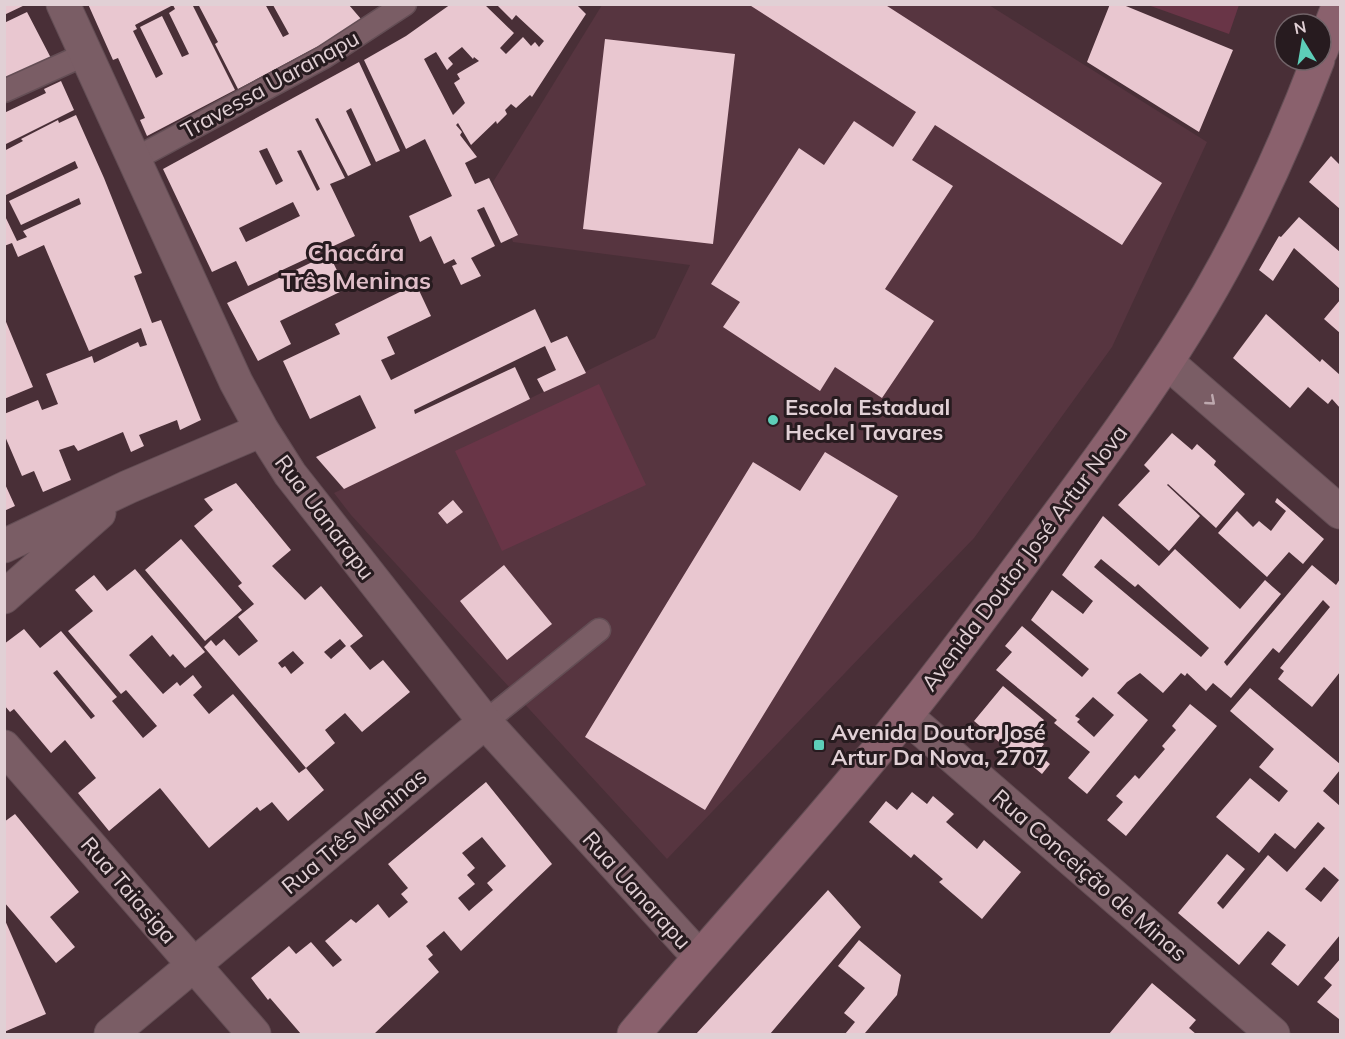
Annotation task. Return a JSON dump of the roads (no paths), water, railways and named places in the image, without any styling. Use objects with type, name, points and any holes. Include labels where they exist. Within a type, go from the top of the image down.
[{"type":"main road","points":[[1333,20],[1339,4]]},
{"type":"main road","name":"Avenida Doutor José Artur Nova","points":[[634,1035],[699,957],[751,901],[906,716],[981,620],[1167,363],[1246,226],[1292,127],[1313,72]]},
{"type":"street","name":"Rua Uanarapu","points":[[63,4],[236,381],[262,430],[290,474],[485,722],[699,957]]},
{"type":"street","points":[[1167,363],[1341,512]]},
{"type":"street","points":[[4,546],[128,488],[262,430]]},
{"type":"street","points":[[4,597],[128,488]]},
{"type":"street","name":"Rua Conceição de Minas","points":[[906,716],[1273,1035]]},
{"type":"street","name":"Rua Três Meninas","points":[[111,1035],[485,722]]},
{"type":"street","name":"Rua Taiasiga","points":[[4,747],[254,1035]]},
{"type":"lane","name":"Travessa Uaranapu","points":[[133,160],[324,57],[405,4]]},
{"type":"lane","points":[[4,91],[86,54]]},
{"type":"lane","name":"Rua Três Meninas","points":[[485,722],[598,630]]},
{"type":"place","name":"Escola Estadual Heckel Tavares","points":[[773,420]]},
{"type":"place","name":"Avenida Doutor José Artur Da Nova, 2707","points":[[819,745]]},
{"type":"district","name":"Chacára Três Meninas","points":[[356,266]]}]
